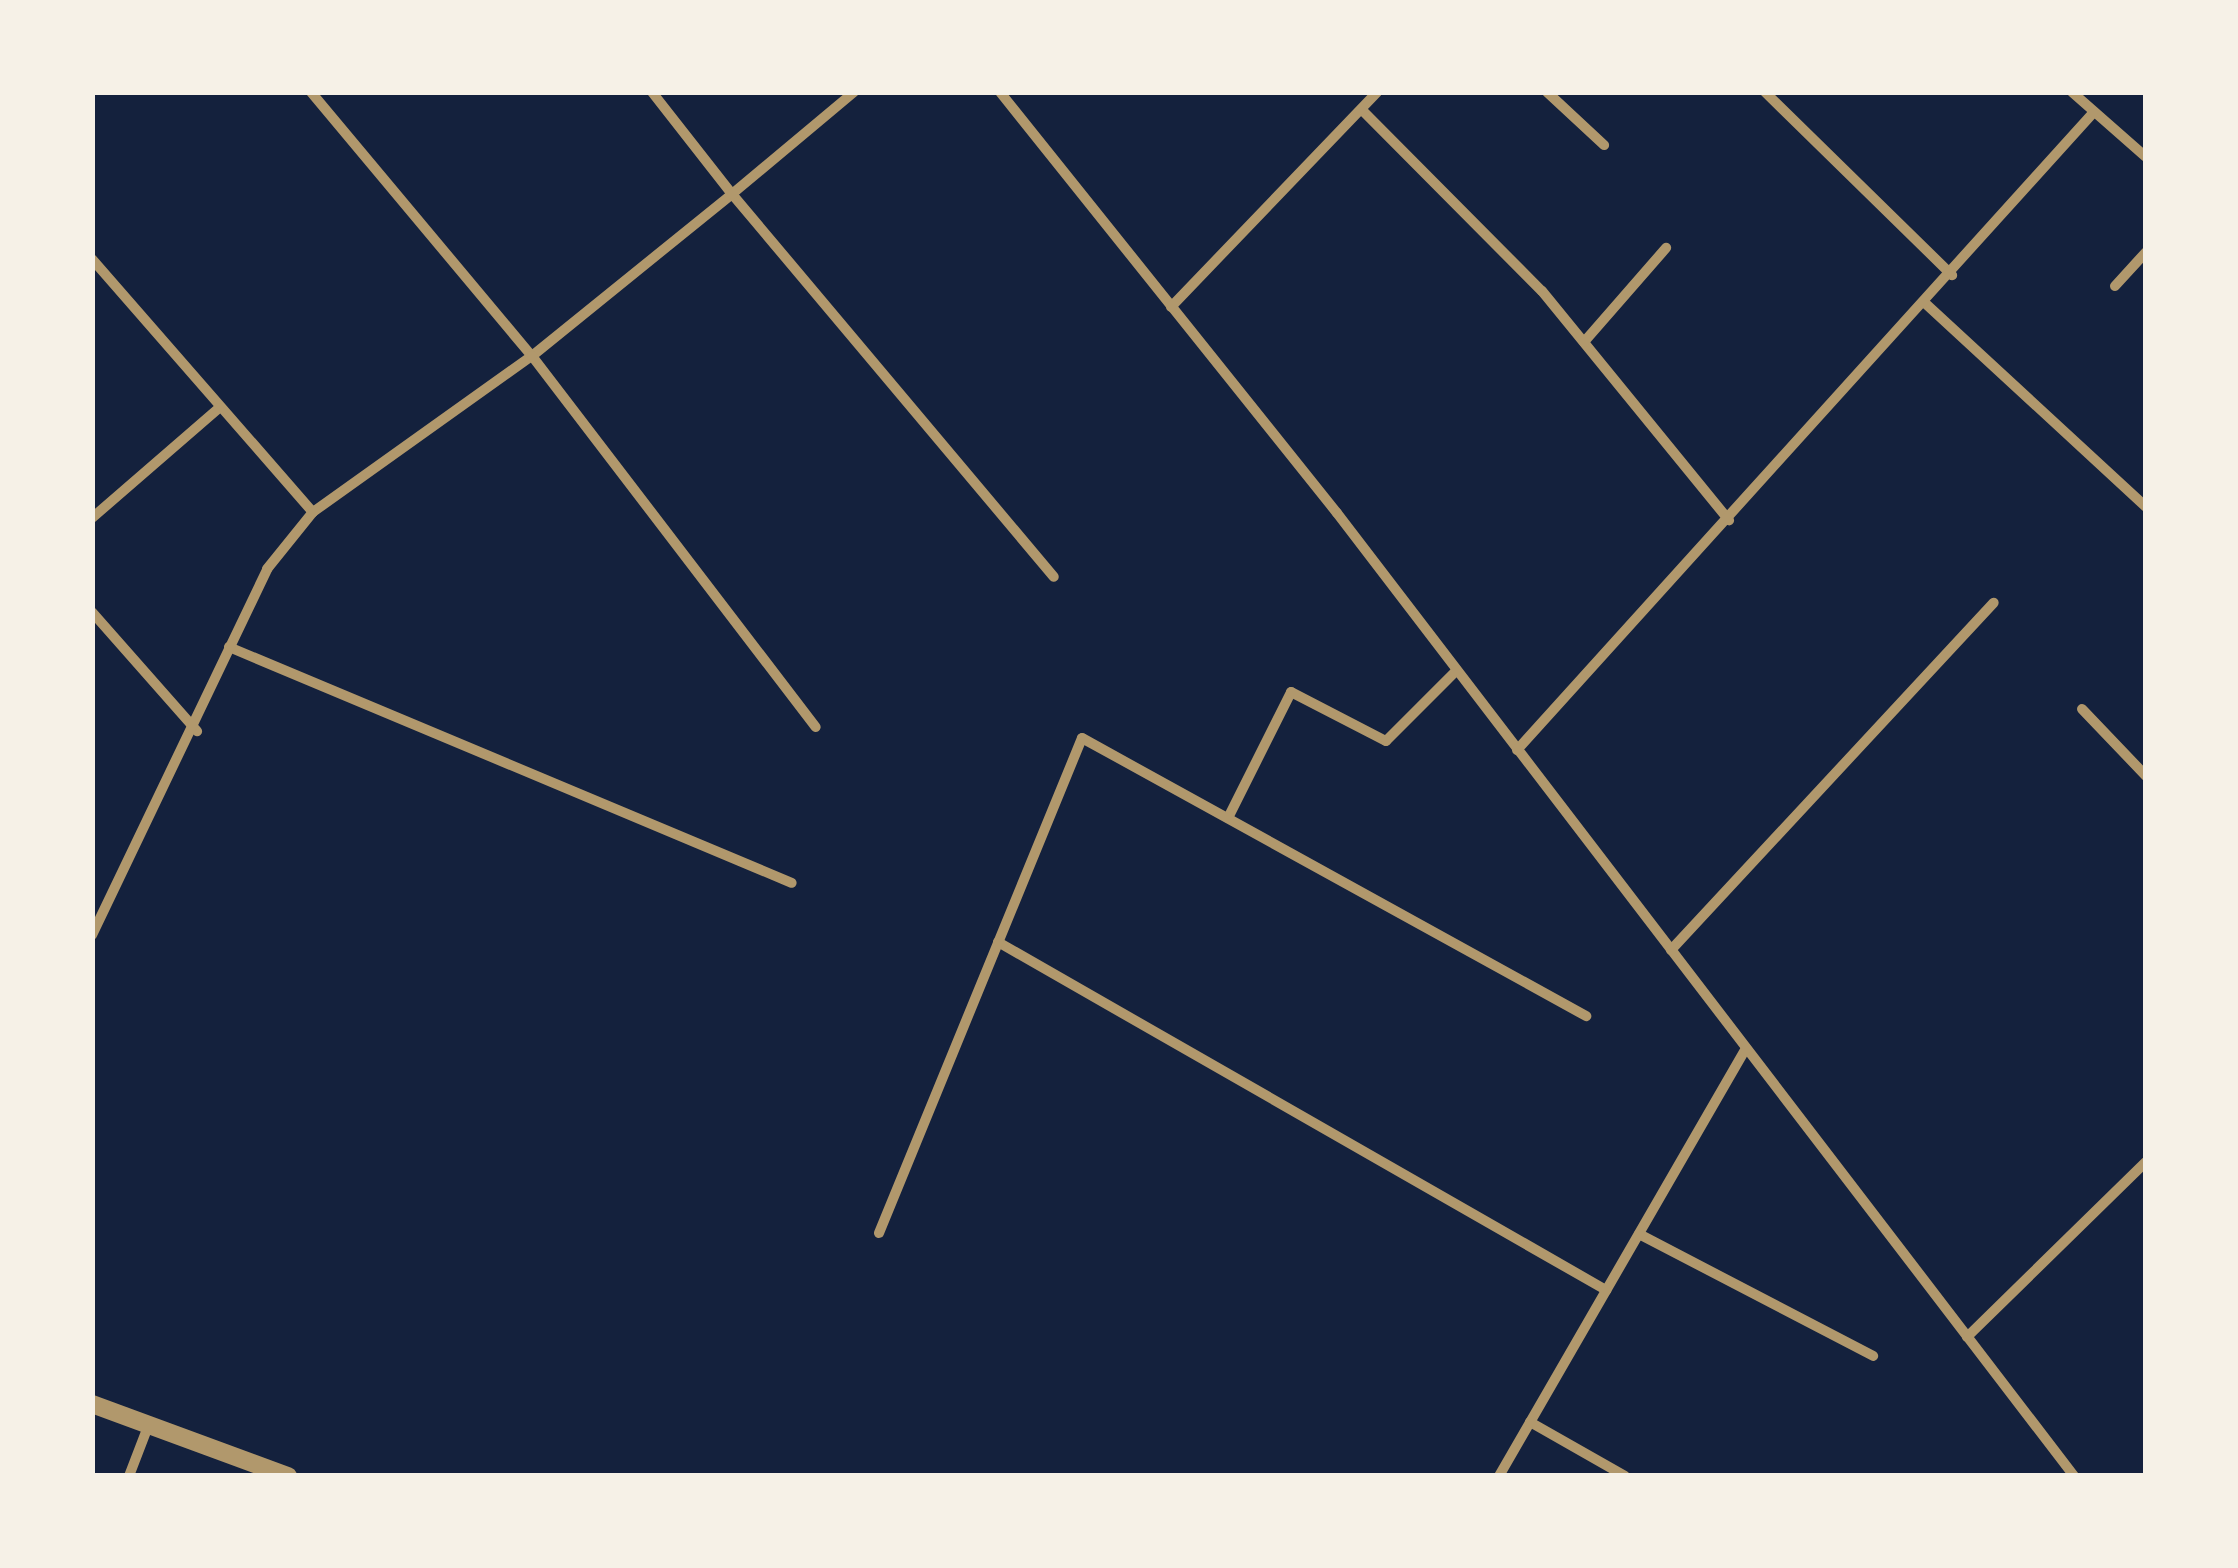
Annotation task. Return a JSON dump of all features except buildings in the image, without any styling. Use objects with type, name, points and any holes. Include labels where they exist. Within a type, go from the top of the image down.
[{"type":"street","points":[[311,92],[532,356],[816,727]]},
{"type":"street","points":[[652,92],[732,194],[1054,577]]},
{"type":"street","points":[[93,934],[197,730],[229,647],[268,569],[313,512],[532,356],[854,92]]},
{"type":"street","points":[[1000,92],[1457,670],[2074,1476]]},
{"type":"street","points":[[1172,307],[1378,92]]},
{"type":"street","points":[[1547,92],[1604,146]]},
{"type":"street","points":[[1765,92],[1952,275]]},
{"type":"street","points":[[2072,92],[2146,157]]},
{"type":"street","points":[[1362,110],[1584,342],[1729,520]]},
{"type":"street","points":[[1518,750],[1926,304],[2093,114]]},
{"type":"street","points":[[1584,342],[1666,248]]},
{"type":"street","points":[[2116,286],[2146,252]]},
{"type":"street","points":[[92,259],[313,512]]},
{"type":"street","points":[[1926,304],[2146,507]]},
{"type":"street","points":[[92,518],[219,408]]},
{"type":"street","points":[[1671,950],[1994,603]]},
{"type":"street","points":[[92,612],[197,730]]},
{"type":"street","points":[[229,647],[792,883]]},
{"type":"street","points":[[1228,818],[1291,692],[1386,741],[1457,670]]},
{"type":"street","points":[[2082,709],[2146,776]]},
{"type":"street","points":[[879,1233],[1082,738],[1586,1016]]},
{"type":"street","points":[[998,942],[1606,1290]]},
{"type":"street","points":[[1499,1476],[1746,1048]]},
{"type":"street","points":[[1967,1337],[2146,1162]]},
{"type":"street","points":[[1638,1234],[1873,1356]]},
{"type":"street","points":[[92,1404],[288,1476]]},
{"type":"street","points":[[1530,1422],[1625,1476]]},
{"type":"street","points":[[129,1476],[149,1424]]}]
